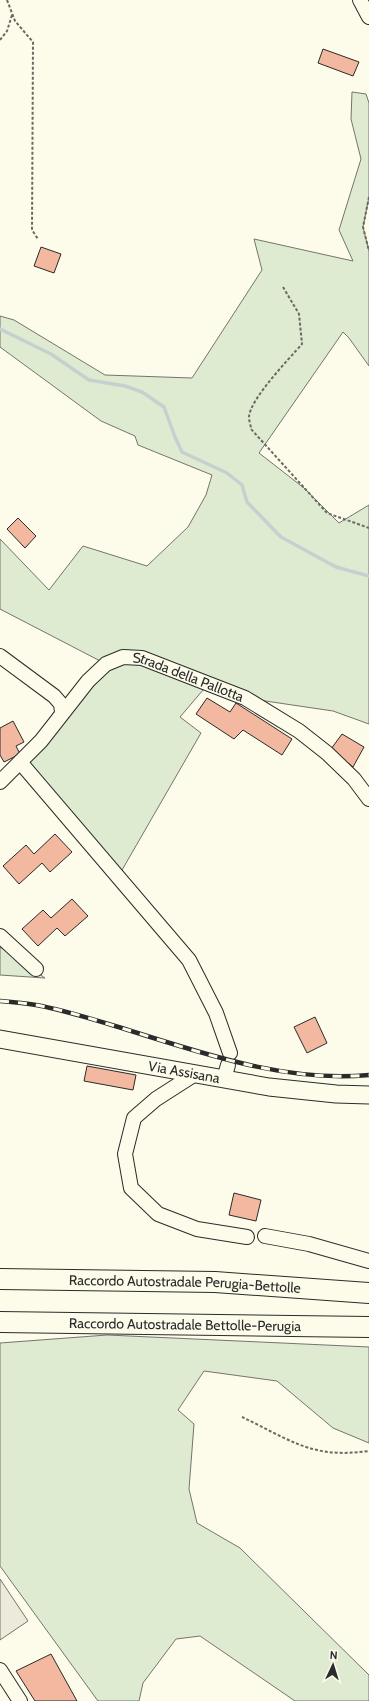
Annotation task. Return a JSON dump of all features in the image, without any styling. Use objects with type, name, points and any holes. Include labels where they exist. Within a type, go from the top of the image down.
[{"type":"highway","name":"Raccordo Autostradale Perugia-Bettolle","points":[[0,1278],[214,1282],[369,1293]]},
{"type":"highway","name":"Raccordo Autostradale Bettolle-Perugia","points":[[0,1322],[369,1327]]},
{"type":"highway","points":[[212,1326],[256,1333],[369,1336]]},
{"type":"main road","name":"Via Assisana","points":[[0,1039],[195,1074],[227,1066],[270,1087],[336,1094],[369,1095]]},
{"type":"street","points":[[360,0],[369,17]]},
{"type":"street","points":[[0,656],[54,696],[61,704],[62,712]]},
{"type":"street","name":"Strada della Pallotta","points":[[0,782],[41,741],[62,712],[88,681],[106,664],[123,657],[142,658],[245,698],[299,731],[327,753],[354,779],[369,799]]},
{"type":"street","points":[[20,762],[189,960],[216,1013],[227,1066]]},
{"type":"street","points":[[0,936],[36,969]]},
{"type":"street","points":[[195,1074],[156,1099],[134,1118],[125,1154],[131,1188],[158,1214],[197,1229],[247,1237]]},
{"type":"street","points":[[265,1236],[309,1244],[369,1261]]},
{"type":"street","points":[[4,1676],[10,1701]]},
{"type":"street","points":[[4,1676],[20,1701]]},
{"type":"path","points":[[7,0],[15,21],[33,42],[32,230],[38,240]]},
{"type":"path","points":[[0,40],[7,31],[12,14]]},
{"type":"path","points":[[369,197],[363,227],[369,251]]},
{"type":"path","points":[[283,287],[299,314],[302,344],[264,389],[252,407],[249,417],[251,429],[327,513],[369,528]]},
{"type":"path","points":[[242,1417],[301,1444],[321,1451],[347,1454],[369,1451]]},
{"type":"green space","points":[[352,92],[366,94],[369,103],[369,197],[363,227],[369,251],[369,366],[343,332],[259,453],[304,488],[339,523],[369,505],[369,724],[333,711],[245,698],[209,683],[180,717],[201,733],[118,877],[20,762],[106,664],[0,609],[0,539],[49,590],[83,546],[147,566],[188,527],[206,495],[212,475],[138,445],[135,436],[101,421],[0,347],[0,316],[14,320],[105,375],[192,378],[262,270],[254,239],[353,261],[339,230],[361,159],[351,119]]},
{"type":"green space","points":[[0,947],[45,978],[0,975]]},
{"type":"green space","points":[[107,1335],[369,1347],[369,1443],[333,1428],[277,1381],[204,1371],[178,1410],[194,1424],[189,1489],[197,1523],[240,1548],[369,1675],[369,1701],[295,1701],[200,1636],[176,1639],[143,1683],[139,1701],[98,1701],[0,1566],[0,1343]]},
{"type":"shaded area","points":[[0,1579],[28,1621],[0,1640]]},
{"type":"building","points":[[323,49],[359,62],[353,76],[318,63]]},
{"type":"building","points":[[41,247],[61,254],[54,273],[34,266]]},
{"type":"building","points":[[18,518],[36,536],[25,548],[7,529]]},
{"type":"building","points":[[207,698],[230,712],[236,703],[292,739],[282,755],[243,730],[234,739],[196,714]]},
{"type":"building","points":[[13,721],[24,742],[16,746],[20,754],[4,762],[0,755],[0,728]]},
{"type":"building","points":[[342,734],[364,747],[353,767],[331,749]]},
{"type":"building","points":[[55,834],[72,852],[50,872],[42,863],[19,884],[3,866],[26,845],[34,854]]},
{"type":"building","points":[[72,899],[88,916],[65,936],[57,928],[38,946],[22,929],[43,910],[51,918]]},
{"type":"building","points":[[315,1017],[327,1043],[307,1053],[294,1027]]},
{"type":"building","points":[[87,1066],[136,1075],[133,1090],[84,1081]]},
{"type":"building","points":[[234,1193],[261,1200],[256,1221],[229,1215]]},
{"type":"building","points":[[51,1654],[77,1701],[35,1701],[16,1671]]},
{"type":"waterway","points":[[0,329],[51,354],[89,380],[125,386],[142,392],[164,407],[182,452],[227,473],[242,485],[247,502],[281,537],[336,567],[369,576]]},
{"type":"railway","points":[[0,1001],[36,1005],[66,1012],[208,1055],[272,1070],[336,1076],[369,1075]]}]
